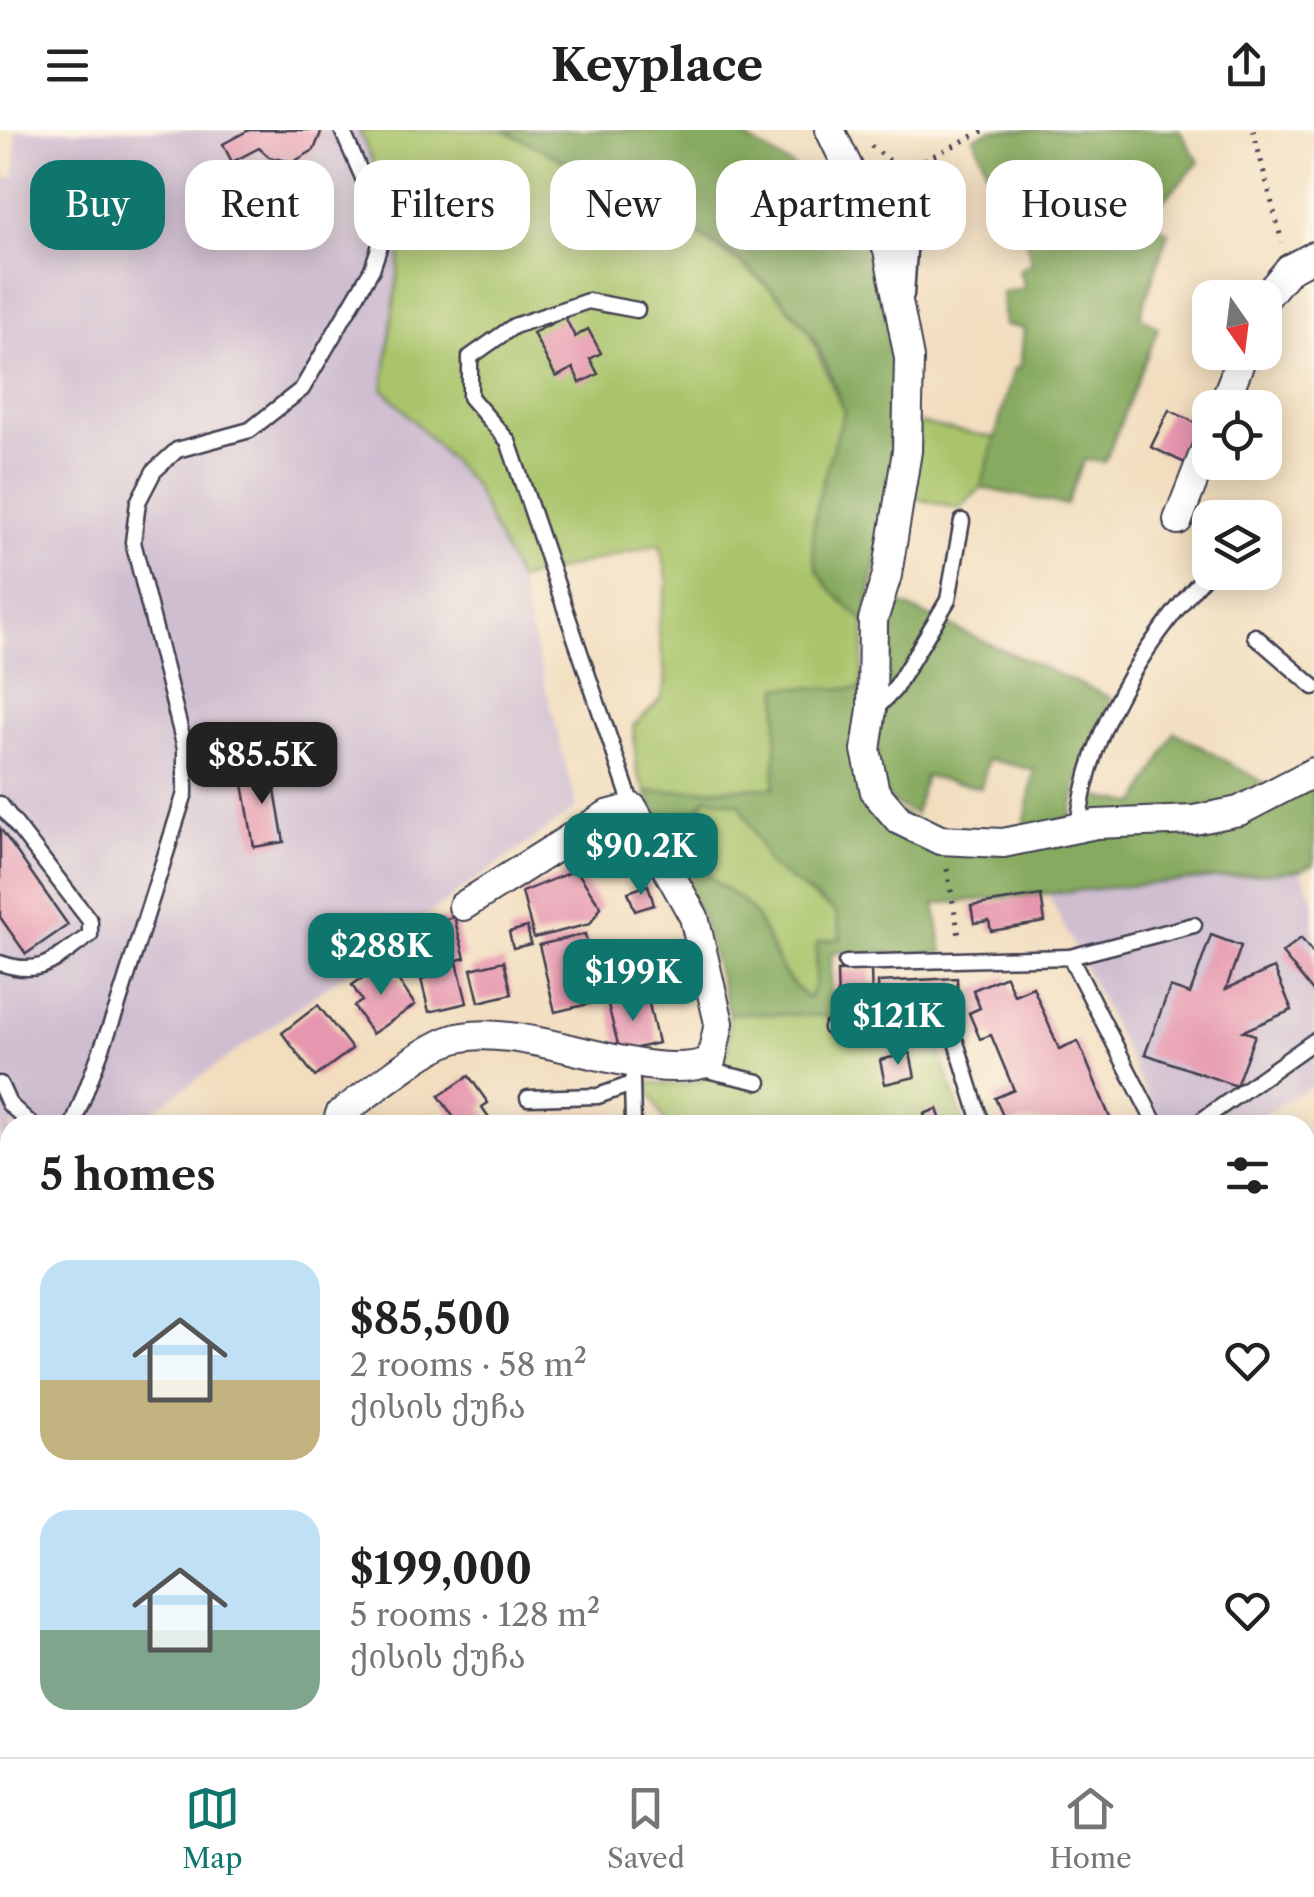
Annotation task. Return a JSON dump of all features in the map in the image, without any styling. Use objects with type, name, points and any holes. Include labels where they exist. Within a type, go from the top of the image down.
[{"type":"street","points":[[830,130],[888,250],[909,358],[907,451],[886,574],[873,620],[868,770],[875,792],[900,820],[940,840],[1002,843],[1078,828],[1194,820],[1238,811],[1314,772]]},
{"type":"street","points":[[1280,280],[1289,269],[1314,256]]},
{"type":"street","points":[[1178,520],[1194,480]]},
{"type":"street","points":[[340,1115],[448,1041],[490,1036],[636,1074],[697,1068],[712,1062],[719,1023],[694,917],[634,808],[607,815],[463,906]]},
{"type":"lane","points":[[77,1115],[117,1008],[185,793],[185,748],[133,542],[138,502],[154,471],[177,450],[250,430],[302,389],[372,269],[382,239],[374,203],[342,130]]},
{"type":"lane","points":[[904,321],[908,250]]},
{"type":"lane","points":[[634,808],[508,441],[470,398],[470,357],[514,326],[588,301],[637,310]]},
{"type":"lane","points":[[871,715],[894,690],[948,600],[962,520]]},
{"type":"lane","points":[[1078,828],[1090,762],[1133,666],[1160,626],[1192,590]]},
{"type":"lane","points":[[1254,636],[1314,687]]},
{"type":"lane","points":[[0,804],[90,921],[90,935],[42,968],[25,972],[0,963]]},
{"type":"lane","points":[[846,964],[1070,957],[1194,926]]},
{"type":"lane","points":[[1070,957],[1151,1115]]},
{"type":"lane","points":[[831,1028],[946,1027],[956,1042],[979,1115]]},
{"type":"lane","points":[[1209,1115],[1314,1041]]},
{"type":"lane","points":[[697,1068],[759,1082]]},
{"type":"lane","points":[[528,1098],[598,1096],[636,1074]]},
{"type":"lane","points":[[634,1115],[636,1074]]},
{"type":"lane","points":[[0,1084],[9,1104],[21,1115]]},
{"type":"path","points":[[868,143],[881,157],[907,169],[985,130]]},
{"type":"path","points":[[1252,130],[1289,269]]},
{"type":"path","points":[[954,855],[945,872],[962,947]]},
{"type":"shaded area","points":[[16,130],[359,130],[372,160],[354,160],[354,250],[401,250],[383,388],[473,485],[518,580],[577,808],[147,1115],[0,1115],[0,179],[15,177]]},
{"type":"shaded area","points":[[1300,870],[1314,899],[1314,1084],[1264,1115],[1157,1115],[1048,894]]},
{"type":"green space","points":[[359,130],[504,130],[562,160],[550,160],[550,250],[696,250],[696,234],[740,263],[776,294],[808,330],[844,412],[819,497],[818,571],[865,623],[861,689],[779,688],[774,787],[646,792],[637,772],[633,726],[661,699],[666,681],[658,626],[668,582],[660,544],[518,580],[473,485],[383,388],[401,250],[530,250],[530,160],[372,160]]},
{"type":"green space","points":[[504,130],[732,130],[782,160],[716,160],[716,244],[696,231],[696,160],[564,160]]},
{"type":"green space","points":[[991,130],[1179,130],[1199,162],[1163,201],[1163,160],[986,160],[986,168],[974,137]]},
{"type":"green space","points":[[724,250],[877,250],[891,296],[900,432],[865,623],[827,585],[814,554],[820,492],[844,412],[823,358],[806,328],[777,294]]},
{"type":"green space","points":[[1028,250],[1162,250],[1140,316],[1158,328],[1105,462],[1084,460],[1066,505],[981,488],[1014,368],[1020,368],[1024,328],[1004,325],[1002,293],[1025,288],[1019,270],[1032,263]]},
{"type":"green space","points":[[919,423],[995,438],[981,488],[959,509],[915,498]]},
{"type":"green space","points":[[896,602],[1111,698],[1079,776],[1070,820],[1023,832],[1034,770],[988,759],[981,788],[925,776],[915,814],[889,801],[873,764]]},
{"type":"green space","points":[[779,687],[861,689],[872,798],[972,850],[1314,783],[1314,864],[1300,870],[935,904],[943,953],[832,953],[830,1016],[729,1013],[702,918],[646,792],[774,787]],"holes":[[[707,797],[740,804],[770,866],[836,912],[841,938],[817,942],[815,984],[809,999],[788,978],[751,910],[714,880],[698,856],[694,825]]]},
{"type":"green space","points":[[1175,732],[1269,786],[1231,805],[1085,819],[1085,795],[1137,804]]},
{"type":"green space","points":[[707,797],[740,804],[779,866],[805,891],[836,912],[841,939],[817,943],[815,984],[809,999],[787,976],[751,910],[702,865],[693,835],[696,815]]},
{"type":"green space","points":[[729,1013],[933,1017],[935,1039],[961,1115],[661,1115],[645,1082],[683,1085],[714,1076],[728,1052]]},
{"type":"building","points":[[249,130],[322,130],[314,150],[296,160],[269,157],[259,148],[231,160],[223,144]]},
{"type":"building","points":[[565,317],[575,337],[588,329],[601,353],[590,359],[598,374],[580,383],[573,368],[556,377],[533,333]]},
{"type":"building","points":[[1169,410],[1192,421],[1192,453],[1187,464],[1151,447]]},
{"type":"building","points":[[271,767],[284,842],[254,847],[241,772]]},
{"type":"building","points":[[0,828],[68,925],[26,954],[0,917]]},
{"type":"building","points":[[576,870],[601,907],[590,924],[534,938],[522,892]]},
{"type":"building","points":[[648,885],[654,905],[635,911],[628,892]]},
{"type":"building","points":[[1041,895],[1045,922],[991,931],[989,921],[974,923],[971,906]]},
{"type":"building","points":[[454,917],[465,958],[420,970],[409,928]]},
{"type":"building","points":[[527,927],[531,944],[513,948],[509,932]]},
{"type":"building","points":[[585,934],[601,1001],[555,1012],[539,945]]},
{"type":"building","points":[[1211,935],[1241,946],[1226,989],[1274,968],[1292,1010],[1243,1031],[1255,1035],[1236,1086],[1145,1054],[1170,987],[1190,994]]},
{"type":"building","points":[[1301,938],[1314,955],[1314,993],[1282,953]]},
{"type":"building","points":[[642,940],[653,983],[612,993],[601,951]]},
{"type":"building","points":[[504,961],[512,994],[479,1002],[471,969]]},
{"type":"building","points":[[386,962],[415,1005],[372,1034],[354,1006],[362,1001],[352,985]]},
{"type":"building","points":[[457,962],[467,1003],[429,1012],[421,979],[436,976],[433,967]]},
{"type":"building","points":[[871,970],[872,1004],[838,1005],[837,971]]},
{"type":"building","points":[[1006,976],[1014,995],[1033,987],[1059,1049],[1078,1041],[1109,1115],[1003,1115],[995,1098],[1014,1090],[991,1035],[980,1039],[969,1013],[980,1008],[973,990]]},
{"type":"building","points":[[957,978],[958,1001],[879,1005],[878,982]]},
{"type":"building","points":[[647,995],[658,1043],[620,1052],[608,1005]]},
{"type":"building","points":[[318,1005],[352,1049],[315,1077],[282,1033]]},
{"type":"building","points":[[910,1053],[915,1077],[885,1084],[880,1060]]},
{"type":"building","points":[[469,1076],[488,1103],[482,1107],[487,1115],[452,1115],[439,1096]]}]
